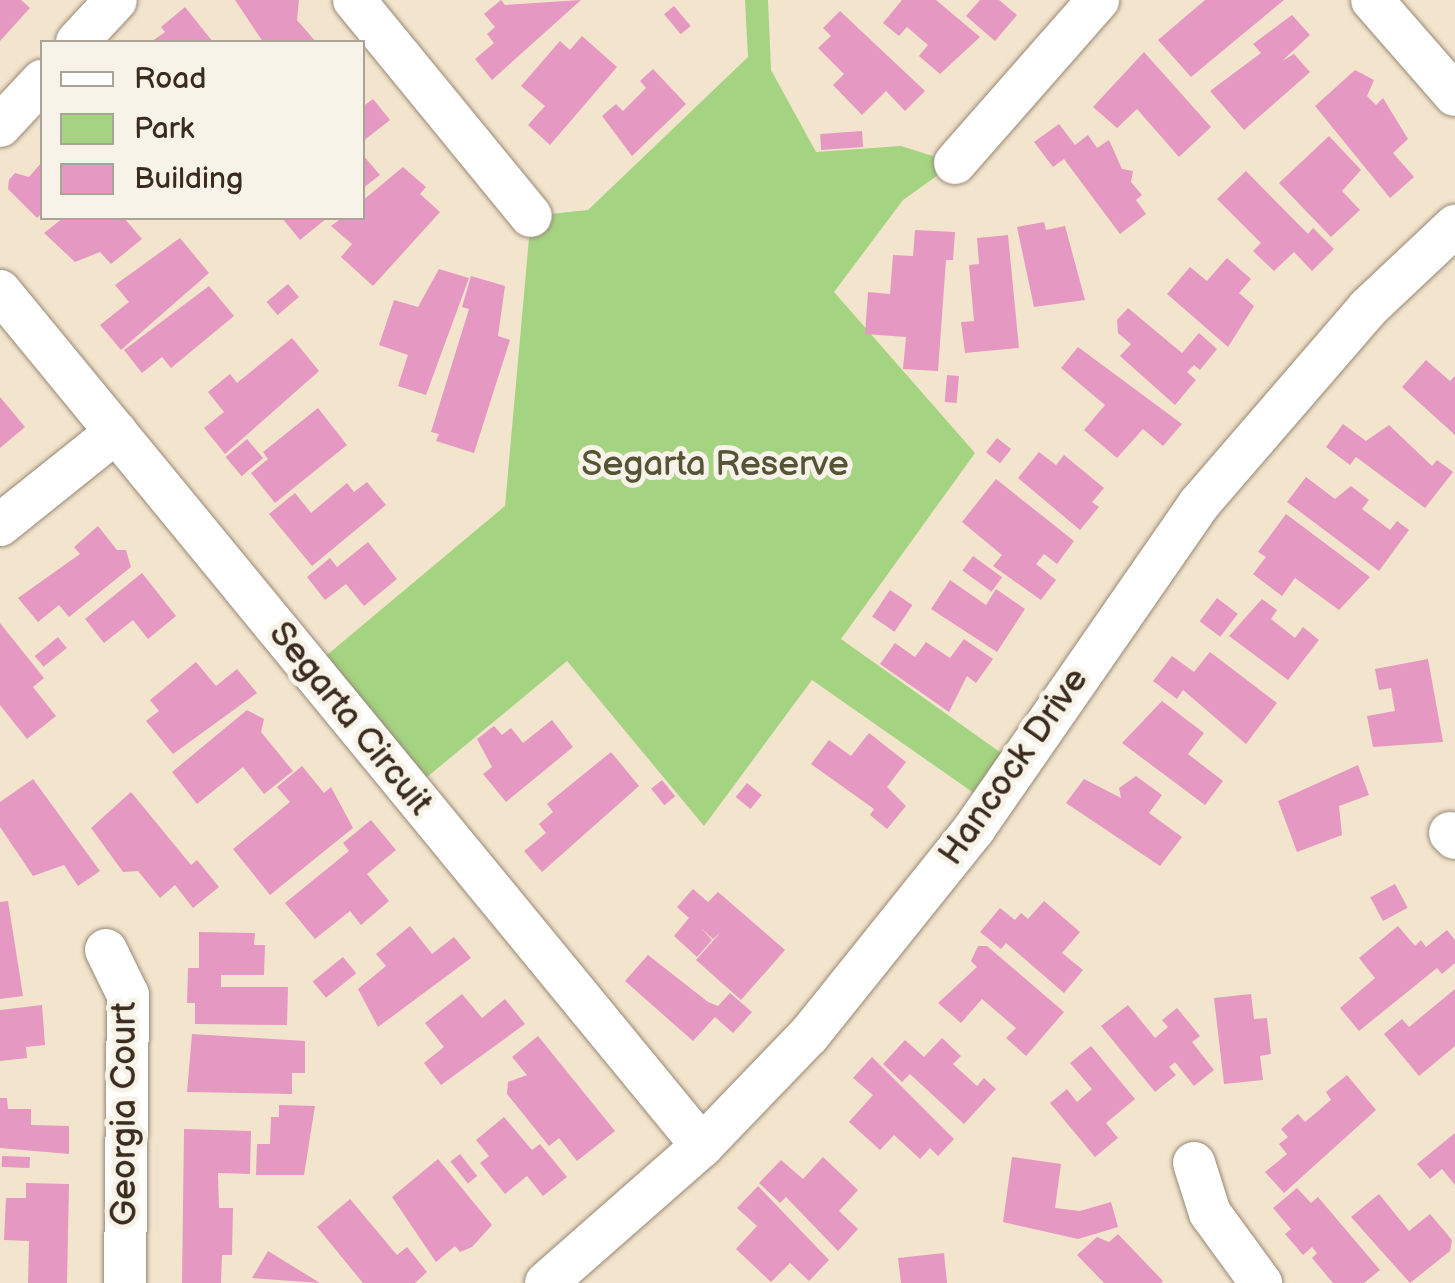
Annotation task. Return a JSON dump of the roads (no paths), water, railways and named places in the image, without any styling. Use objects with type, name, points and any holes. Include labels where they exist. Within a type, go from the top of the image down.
[{"type":"street","points":[[80,40],[116,0]]},
{"type":"street","points":[[354,0],[531,216]]},
{"type":"street","points":[[955,163],[1098,0]]},
{"type":"street","points":[[1372,0],[1455,96]]},
{"type":"street","points":[[0,126],[40,83]]},
{"type":"street","name":"Hancock Drive","points":[[546,1283],[702,1146],[809,1035],[902,925],[1210,491],[1368,308],[1455,226]]},
{"type":"street","name":"Segarta Circuit","points":[[0,291],[702,1146]]},
{"type":"street","points":[[0,525],[116,432]]},
{"type":"street","name":"Georgia Court","points":[[106,950],[128,995],[126,1283]]},
{"type":"street","points":[[1194,1163],[1210,1213],[1261,1283]]},
{"type":"park label","name":"Segarta Reserve","points":[[715,465]]}]
